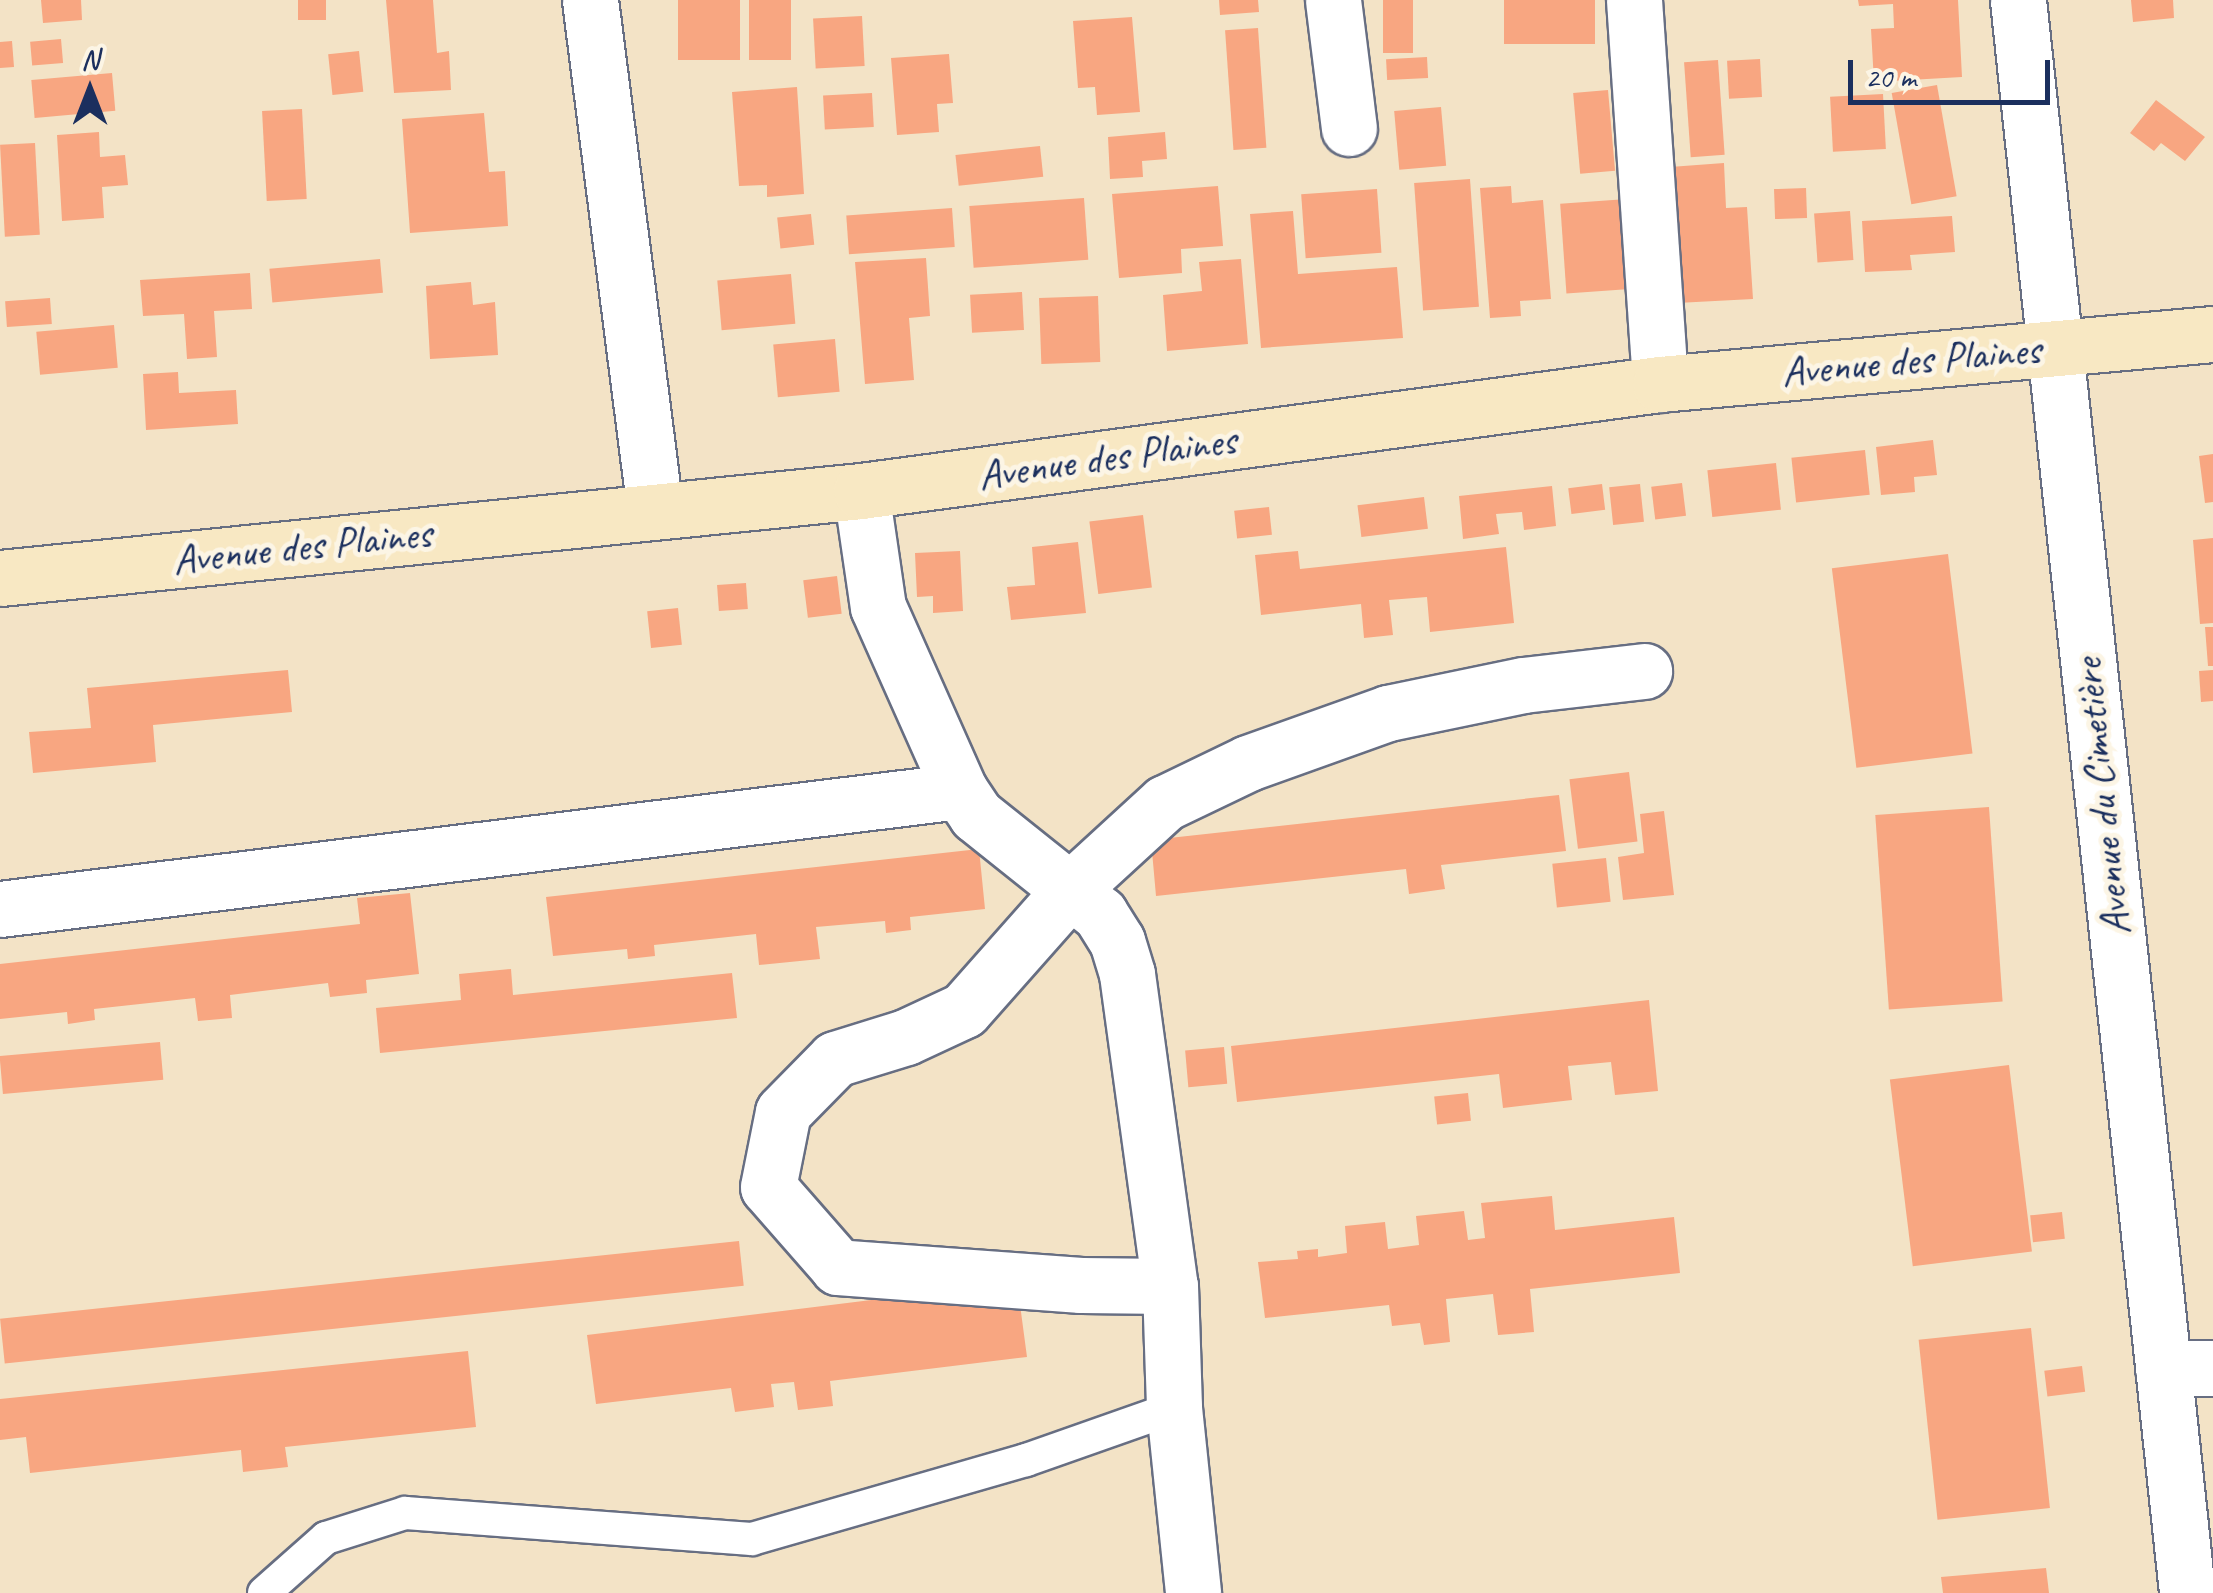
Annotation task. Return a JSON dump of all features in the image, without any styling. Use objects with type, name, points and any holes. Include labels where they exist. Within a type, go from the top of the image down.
[{"type":"street","points":[[590,0],[655,510]]},
{"type":"street","points":[[1333,0],[1348,128]]},
{"type":"street","points":[[1634,0],[1660,384]]},
{"type":"street","name":"Avenue du Cimetière","points":[[2018,0],[2054,347],[2188,1368],[2195,1583]]},
{"type":"street","name":"Avenue des Plaines","points":[[0,578],[860,490],[1660,384],[2213,334]]},
{"type":"street","points":[[860,490],[878,607],[960,791],[976,815],[1100,914],[1117,941],[1126,974],[1170,1286],[1174,1408],[1193,1593]]},
{"type":"street","points":[[1170,1286],[1081,1284],[838,1267],[768,1187],[783,1112],[835,1060],[906,1037],[964,1010],[1070,890],[1165,803],[1248,763],[1388,714],[1523,686],[1644,671]]},
{"type":"street","points":[[0,909],[960,791]]},
{"type":"lane","points":[[264,1593],[326,1538],[404,1513],[752,1539],[1026,1460],[1174,1408]]},
{"type":"building","points":[[41,0],[81,0],[82,20],[43,23]]},
{"type":"building","points":[[298,0],[326,0],[326,20],[298,20]]},
{"type":"building","points":[[386,0],[433,0],[437,53],[449,51],[451,90],[394,93]]},
{"type":"building","points":[[678,0],[740,0],[740,60],[678,60]]},
{"type":"building","points":[[749,0],[791,0],[791,60],[749,60]]},
{"type":"building","points":[[1219,0],[1258,0],[1259,12],[1220,15]]},
{"type":"building","points":[[1383,0],[1413,0],[1413,53],[1383,53]]},
{"type":"building","points":[[1504,0],[1595,0],[1595,44],[1504,44]]},
{"type":"building","points":[[1858,0],[1958,0],[1962,77],[1874,82],[1871,29],[1894,28],[1893,4],[1859,6]]},
{"type":"building","points":[[2131,0],[2173,0],[2174,18],[2133,22]]},
{"type":"building","points":[[862,16],[865,66],[816,68],[813,19]]},
{"type":"building","points":[[1132,17],[1140,112],[1097,115],[1095,87],[1078,88],[1073,21]]},
{"type":"building","points":[[1258,28],[1266,148],[1233,150],[1225,30]]},
{"type":"building","points":[[61,39],[63,63],[32,66],[30,42]]},
{"type":"building","points":[[12,41],[14,67],[0,68],[0,42]]},
{"type":"building","points":[[359,51],[363,92],[332,95],[328,54]]},
{"type":"building","points":[[949,54],[953,103],[937,104],[939,132],[897,135],[891,58]]},
{"type":"building","points":[[1427,57],[1428,78],[1387,80],[1386,59]]},
{"type":"building","points":[[1760,59],[1762,97],[1729,99],[1727,61]]},
{"type":"building","points":[[1718,60],[1725,155],[1691,157],[1684,62]]},
{"type":"building","points":[[112,73],[115,111],[35,118],[31,80]]},
{"type":"building","points":[[1937,85],[1957,196],[1911,204],[1892,93]]},
{"type":"building","points":[[797,87],[804,194],[767,197],[767,185],[739,186],[732,92]]},
{"type":"building","points":[[1608,90],[1615,171],[1580,174],[1573,93]]},
{"type":"building","points":[[872,93],[874,127],[825,130],[823,96]]},
{"type":"building","points":[[1883,94],[1886,149],[1833,152],[1830,97]]},
{"type":"building","points":[[2156,100],[2205,137],[2185,161],[2161,143],[2154,151],[2130,133]]},
{"type":"building","points":[[1441,107],[1446,166],[1399,170],[1394,111]]},
{"type":"building","points":[[302,109],[307,199],[267,201],[262,111]]},
{"type":"building","points":[[484,113],[489,172],[505,171],[508,226],[410,233],[402,119]]},
{"type":"building","points":[[99,132],[100,157],[125,155],[128,185],[102,187],[104,218],[62,221],[57,135]]},
{"type":"building","points":[[1165,132],[1167,159],[1142,161],[1143,177],[1110,179],[1108,137]]},
{"type":"building","points":[[35,143],[40,235],[5,237],[0,145]]},
{"type":"building","points":[[1040,146],[1043,177],[959,186],[955,155]]},
{"type":"building","points":[[1724,163],[1726,208],[1747,207],[1753,299],[1677,303],[1670,167]]},
{"type":"building","points":[[1470,179],[1479,307],[1423,311],[1414,183]]},
{"type":"building","points":[[1218,186],[1223,246],[1181,249],[1182,273],[1119,278],[1112,194]]},
{"type":"building","points":[[1511,186],[1512,203],[1543,200],[1551,299],[1520,301],[1521,316],[1490,318],[1480,188]]},
{"type":"building","points":[[1806,188],[1807,218],[1775,219],[1774,189]]},
{"type":"building","points":[[1377,189],[1381,253],[1306,258],[1301,194]]},
{"type":"building","points":[[1084,198],[1088,260],[974,268],[969,206]]},
{"type":"building","points":[[1627,199],[1633,289],[1566,293],[1560,204]]},
{"type":"building","points":[[952,208],[955,247],[849,254],[846,215]]},
{"type":"building","points":[[1293,211],[1298,274],[1397,267],[1403,338],[1261,348],[1250,214]]},
{"type":"building","points":[[1850,211],[1853,260],[1818,262],[1814,214]]},
{"type":"building","points":[[811,214],[814,245],[780,248],[777,218]]},
{"type":"building","points":[[1952,216],[1955,252],[1910,255],[1912,270],[1865,272],[1862,221]]},
{"type":"building","points":[[926,258],[930,316],[909,318],[914,380],[865,384],[855,262]]},
{"type":"building","points":[[380,259],[383,293],[272,303],[269,269]]},
{"type":"building","points":[[1241,259],[1248,344],[1167,351],[1163,295],[1202,291],[1199,262]]},
{"type":"building","points":[[250,273],[252,309],[214,311],[217,357],[187,359],[184,314],[143,316],[140,280]]},
{"type":"building","points":[[791,274],[795,324],[722,330],[717,280]]},
{"type":"building","points":[[471,282],[473,305],[495,302],[498,355],[430,359],[426,286]]},
{"type":"building","points":[[1022,292],[1024,330],[972,333],[970,295]]},
{"type":"building","points":[[1098,296],[1100,362],[1041,364],[1039,298]]},
{"type":"building","points":[[50,298],[52,324],[7,327],[5,301]]},
{"type":"building","points":[[114,325],[118,368],[40,375],[36,332]]},
{"type":"building","points":[[835,339],[840,392],[778,397],[773,344]]},
{"type":"building","points":[[178,372],[179,393],[236,390],[238,424],[146,430],[143,374]]},
{"type":"building","points":[[1933,440],[1937,475],[1914,477],[1915,492],[1881,495],[1876,447]]},
{"type":"building","points":[[1865,450],[1870,495],[1796,502],[1791,458]]},
{"type":"building","points":[[2213,454],[2213,502],[2205,503],[2199,456]]},
{"type":"building","points":[[1776,463],[1781,510],[1712,517],[1707,470]]},
{"type":"building","points":[[1682,483],[1686,516],[1655,520],[1651,487]]},
{"type":"building","points":[[1602,484],[1605,510],[1571,514],[1568,488]]},
{"type":"building","points":[[1640,484],[1644,522],[1613,525],[1609,487]]},
{"type":"building","points":[[1552,486],[1556,526],[1524,530],[1522,512],[1496,514],[1499,534],[1463,539],[1459,496]]},
{"type":"building","points":[[1424,497],[1428,529],[1361,537],[1357,505]]},
{"type":"building","points":[[1269,507],[1272,535],[1237,539],[1234,511]]},
{"type":"building","points":[[1143,515],[1152,587],[1098,594],[1089,522]]},
{"type":"building","points":[[2213,538],[2213,623],[2200,624],[2193,540]]},
{"type":"building","points":[[1078,542],[1086,613],[1011,620],[1007,587],[1035,585],[1032,547]]},
{"type":"building","points":[[1506,547],[1514,623],[1430,632],[1427,597],[1389,600],[1393,635],[1364,638],[1361,604],[1261,615],[1255,555],[1298,551],[1300,569]]},
{"type":"building","points":[[960,551],[963,611],[933,613],[933,596],[917,597],[915,553]]},
{"type":"building","points":[[1948,554],[1972,754],[1856,768],[1832,568]]},
{"type":"building","points":[[837,576],[842,614],[808,618],[803,580]]},
{"type":"building","points":[[746,583],[748,609],[719,611],[717,585]]},
{"type":"building","points":[[678,608],[682,645],[651,648],[647,611]]},
{"type":"building","points":[[2205,627],[2213,627],[2213,666],[2208,666]]},
{"type":"building","points":[[288,670],[292,712],[153,725],[156,762],[33,773],[29,732],[91,728],[87,688]]},
{"type":"building","points":[[2213,670],[2213,701],[2201,702],[2199,671]]},
{"type":"building","points":[[1629,772],[1638,841],[1578,849],[1569,779]]},
{"type":"building","points":[[1559,795],[1566,851],[1441,865],[1445,889],[1409,894],[1406,869],[1156,896],[1151,840]]},
{"type":"building","points":[[1989,807],[2003,1002],[1889,1009],[1875,815]]},
{"type":"building","points":[[1664,811],[1674,895],[1623,900],[1618,857],[1644,853],[1640,814]]},
{"type":"building","points":[[979,849],[985,909],[910,917],[911,930],[886,933],[885,921],[816,927],[820,959],[759,965],[756,934],[654,945],[655,956],[628,959],[627,949],[553,956],[546,897]]},
{"type":"building","points":[[1606,858],[1611,902],[1557,907],[1552,864]]},
{"type":"building","points":[[410,893],[419,974],[366,980],[367,993],[330,997],[328,983],[230,995],[232,1018],[198,1021],[195,998],[94,1009],[95,1020],[68,1024],[67,1012],[0,1019],[0,964],[360,924],[357,898]]},
{"type":"building","points":[[511,969],[513,995],[732,973],[737,1018],[380,1053],[376,1008],[461,1000],[459,974]]},
{"type":"building","points":[[1649,1000],[1658,1091],[1615,1095],[1611,1062],[1568,1066],[1572,1100],[1503,1108],[1499,1074],[1237,1102],[1231,1046]]},
{"type":"building","points":[[160,1042],[163,1080],[3,1094],[0,1056]]},
{"type":"building","points":[[1224,1047],[1227,1084],[1188,1087],[1185,1050]]},
{"type":"building","points":[[2009,1065],[2032,1252],[1913,1266],[1890,1080]]},
{"type":"building","points":[[1468,1093],[1471,1121],[1437,1124],[1434,1097]]},
{"type":"building","points":[[1552,1196],[1555,1230],[1674,1217],[1680,1273],[1530,1289],[1534,1332],[1498,1335],[1493,1294],[1446,1299],[1450,1342],[1424,1345],[1420,1323],[1392,1326],[1389,1305],[1265,1318],[1258,1262],[1298,1259],[1297,1251],[1318,1249],[1318,1257],[1347,1253],[1345,1226],[1385,1222],[1388,1249],[1419,1245],[1416,1216],[1464,1211],[1468,1240],[1485,1238],[1481,1203]]},
{"type":"building","points":[[2062,1212],[2065,1239],[2033,1242],[2030,1215]]},
{"type":"building","points":[[739,1241],[744,1286],[5,1363],[0,1319]]},
{"type":"building","points":[[1017,1282],[1027,1357],[830,1381],[833,1406],[798,1410],[794,1382],[771,1384],[774,1407],[735,1412],[731,1388],[596,1404],[587,1335]]},
{"type":"building","points":[[2031,1328],[2050,1508],[1938,1520],[1919,1340]]},
{"type":"building","points":[[468,1351],[476,1427],[285,1447],[288,1467],[243,1472],[241,1450],[30,1473],[26,1437],[0,1440],[0,1399]]},
{"type":"building","points":[[2082,1366],[2085,1392],[2047,1396],[2044,1371]]},
{"type":"building","points":[[2046,1568],[2049,1593],[1943,1593],[1941,1577]]}]
